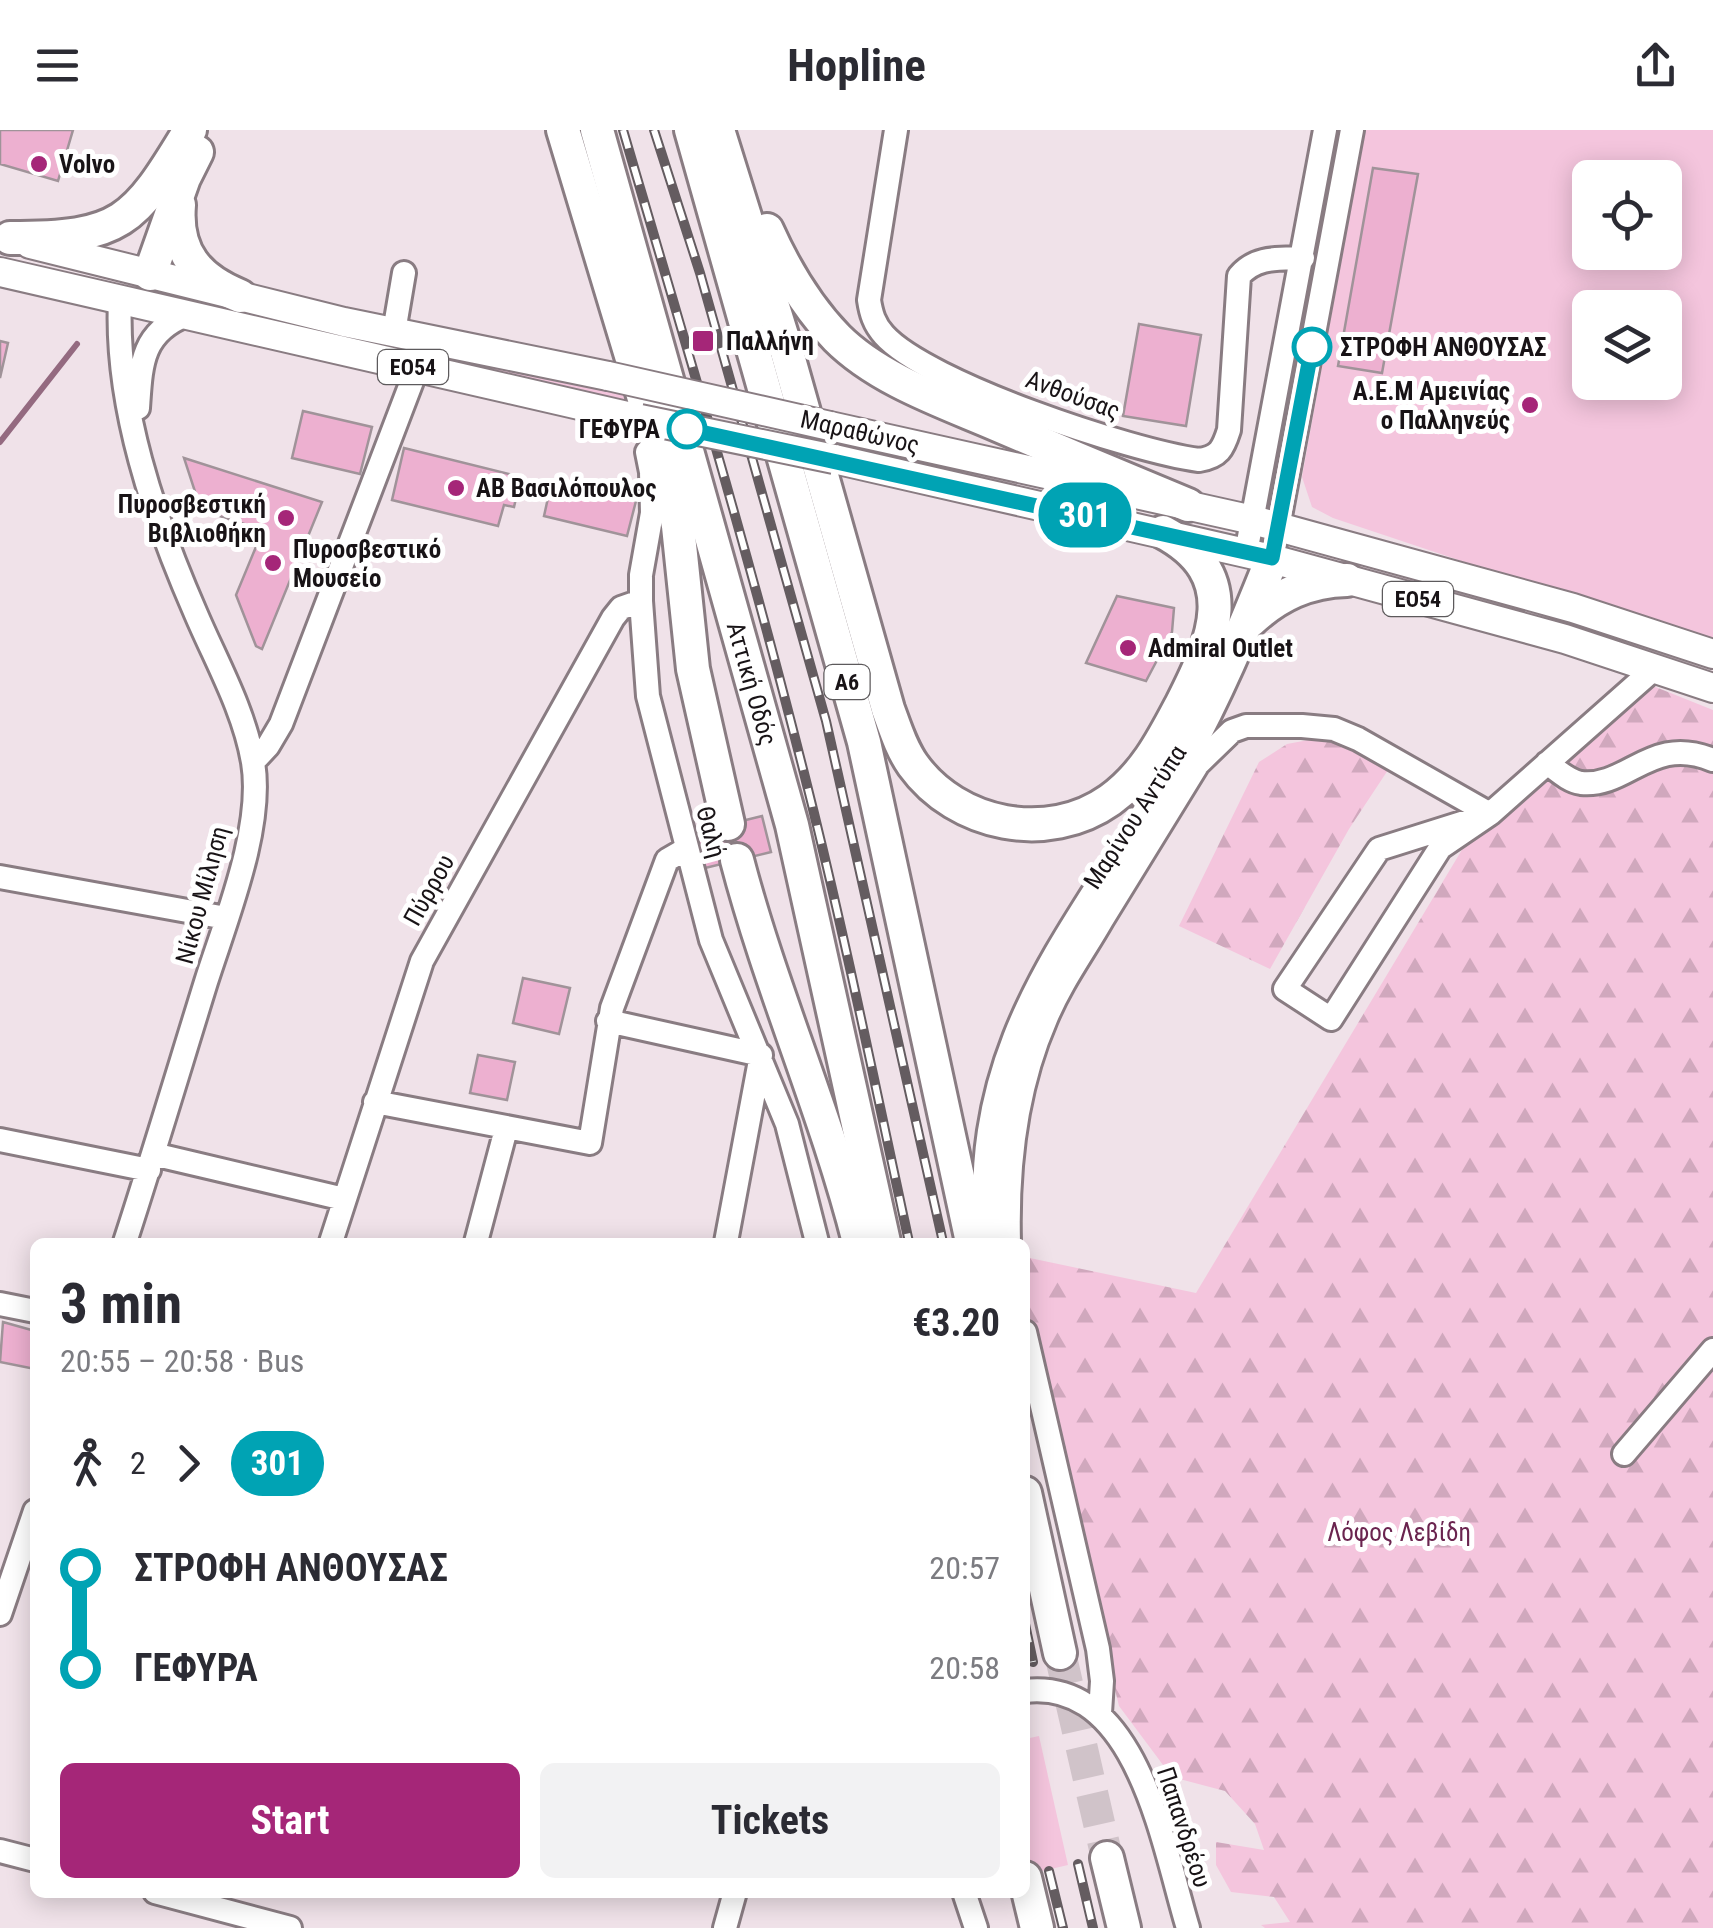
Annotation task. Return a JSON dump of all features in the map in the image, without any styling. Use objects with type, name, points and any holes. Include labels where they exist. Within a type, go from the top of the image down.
[{"type":"highway","points":[[135,287],[190,130]]},
{"type":"highway","points":[[5,237],[65,238],[96,232],[134,210],[174,176],[208,130]]},
{"type":"highway","points":[[563,130],[670,485],[693,669],[728,824]]},
{"type":"highway","name":"Αττική Οδός","points":[[597,130],[792,824],[883,1238]]},
{"type":"highway","name":"Α6","points":[[692,130],[864,742],[971,1238]]},
{"type":"highway","points":[[718,130],[785,345],[888,709],[906,754],[934,787],[958,805],[987,818],[1016,824],[1050,824],[1102,805],[1134,778],[1162,742],[1214,634],[1214,604],[1205,572],[1190,550],[1163,532]]},
{"type":"highway","points":[[730,130],[755,204],[781,261],[838,339],[864,360],[949,404],[1188,506]]},
{"type":"highway","points":[[174,176],[184,247],[211,284],[240,296]]},
{"type":"highway","points":[[990,1238],[988,1186],[994,1120],[1020,1029],[1048,975],[1178,765],[1246,624],[1263,540]]},
{"type":"highway","points":[[1246,624],[1292,591],[1348,580]]},
{"type":"highway","points":[[737,860],[766,962],[825,1122],[858,1238]]},
{"type":"highway","points":[[1030,1516],[1060,1654]]},
{"type":"highway","points":[[1107,1858],[1124,1928]]},
{"type":"highway","points":[[1029,1898],[1036,1928]]},
{"type":"main road","name":"Μαραθώνος","points":[[5,237],[135,287],[186,315],[640,419],[1163,532],[1263,540],[1573,608],[1713,654]]},
{"type":"main road","name":"Μαραθώνος","points":[[0,272],[240,296],[1188,506],[1348,580],[1565,639],[1713,688]]},
{"type":"street","name":"Ανθούσας","points":[[896,130],[869,300],[871,315],[884,335],[937,370],[988,394],[1113,439],[1198,460],[1212,458],[1222,449],[1229,430],[1239,276],[1262,260],[1303,258]]},
{"type":"street","points":[[1263,540],[1325,130]]},
{"type":"street","points":[[1263,540],[1352,130]]},
{"type":"street","points":[[394,332],[404,273]]},
{"type":"street","name":"Νίκου Μίληση","points":[[126,1238],[226,918],[248,840],[254,788],[253,762],[239,714],[173,562],[140,452],[122,371],[119,328],[135,287]]},
{"type":"street","name":"Νίκου Μίληση","points":[[140,452],[140,386],[146,349],[161,327],[186,315]]},
{"type":"street","points":[[253,762],[281,724],[417,368]]},
{"type":"street","name":"Θαλή","points":[[640,419],[651,472],[652,513],[640,602],[648,696],[711,940],[787,1124],[816,1238]]},
{"type":"street","name":"Πύρρου","points":[[332,1238],[412,986],[434,938],[613,618],[621,608],[640,602]]},
{"type":"street","points":[[1490,814],[1379,849],[1285,989],[1330,1020],[1440,848],[1490,814],[1655,668]]},
{"type":"street","name":"Μαρίνου Αντύπα","points":[[1009,1238],[1012,1140],[1044,1022],[1066,978],[1198,764],[1232,731],[1246,726],[1334,729],[1358,738],[1490,814]]},
{"type":"street","points":[[1546,762],[1564,776],[1588,783],[1659,755],[1691,754],[1713,760]]},
{"type":"street","points":[[375,1102],[590,1143],[608,1021],[667,860],[686,849]]},
{"type":"street","points":[[0,877],[226,918]]},
{"type":"street","points":[[608,1021],[761,1055],[727,1238]]},
{"type":"street","points":[[477,1238],[506,1129]]},
{"type":"street","points":[[0,1140],[151,1162],[344,1199]]},
{"type":"street","points":[[0,1304],[30,1310]]},
{"type":"street","points":[[1624,1454],[1713,1350]]},
{"type":"street","points":[[1030,1354],[1098,1649],[1100,1713],[1067,1693],[1030,1691]]},
{"type":"street","points":[[0,1614],[11,1543],[30,1518]]},
{"type":"street","name":"Παπανδρέου","points":[[1100,1713],[1136,1766],[1188,1928]]},
{"type":"street","points":[[0,1851],[30,1859]]},
{"type":"street","points":[[178,1898],[290,1928]]},
{"type":"street","points":[[733,1926],[735,1898]]},
{"type":"street","points":[[966,1898],[976,1928]]},
{"type":"green space","points":[[1365,130],[1713,130],[1713,645],[1333,518],[1312,507],[1302,477]]},
{"type":"green space","points":[[376,343],[417,348],[623,395],[625,403],[376,347]]},
{"type":"green space","points":[[828,442],[1045,492],[830,450]]},
{"type":"green space","name":"Λόφος Λεβίδη","points":[[1653,686],[1713,710],[1713,1928],[1265,1928],[1261,1925],[1290,1922],[1274,1897],[1231,1892],[1216,1865],[1216,1842],[1264,1850],[1255,1824],[1225,1791],[1172,1777],[1119,1706],[1057,1454],[1030,1318],[1030,1258],[1196,1293],[1472,833],[1497,819]]},
{"type":"green space","points":[[1319,738],[1351,747],[1388,770],[1349,829],[1270,969],[1179,926],[1259,762],[1287,744]]},
{"type":"green space","points":[[1039,1736],[1068,1865],[1030,1874],[1030,1738]]},
{"type":"building","points":[[0,130],[73,130],[58,181],[0,164]]},
{"type":"building","points":[[1373,168],[1418,174],[1382,373],[1338,366]]},
{"type":"building","points":[[1139,324],[1201,335],[1186,426],[1123,416]]},
{"type":"building","points":[[0,341],[8,343],[0,378]]},
{"type":"building","points":[[303,411],[372,427],[360,474],[292,458]]},
{"type":"building","name":"ΑΒ Βασιλόπουλος","points":[[404,448],[521,477],[514,507],[504,505],[498,526],[392,500]]},
{"type":"building","name":"Πυροσβεστικό Μουσείο","points":[[184,458],[322,502],[262,649],[256,646],[236,595],[263,530],[201,510]]},
{"type":"building","points":[[552,480],[636,501],[627,536],[544,516]]},
{"type":"building","name":"Admiral Outlet","points":[[1117,596],[1174,608],[1172,632],[1146,681],[1086,663]]},
{"type":"building","points":[[762,816],[771,852],[701,869],[693,833]]},
{"type":"building","points":[[523,978],[570,988],[559,1034],[513,1023]]},
{"type":"building","points":[[478,1055],[515,1062],[507,1100],[470,1093]]},
{"type":"building","points":[[3,1322],[30,1330],[30,1368],[0,1362]]},
{"type":"waterway","points":[[0,442],[77,344]]},
{"type":"tunnel","points":[[1060,1653],[1107,1858]]},
{"type":"railway","points":[[623,130],[786,703],[834,899],[908,1238]]},
{"type":"railway","points":[[654,130],[700,273],[826,721],[942,1238]]},
{"type":"railway","points":[[1030,1648],[1033,1662]]},
{"type":"railway","points":[[1078,1864],[1093,1928]]},
{"type":"railway","points":[[1049,1871],[1063,1928]]},
{"type":"bus line","name":"301","points":[[687,429],[1272,558],[1312,347]]},
{"type":"place","name":"Volvo","points":[[39,164]]},
{"type":"place","name":"Παλλήνη","points":[[703,341]]},
{"type":"place","name":"ΣΤΡΟΦΗ ΑΝΘΟΥΣΑΣ","points":[[1312,347]]},
{"type":"place","name":"Α.Ε.Μ Αμεινίας ο Παλληνεύς","points":[[1530,405]]},
{"type":"place","name":"ΓΕΦΥΡΑ","points":[[687,429]]},
{"type":"place","name":"ΑΒ Βασιλόπουλος","points":[[456,488]]},
{"type":"place","name":"Πυροσβεστική Βιβλιοθήκη","points":[[286,518]]},
{"type":"place","name":"Πυροσβεστικό Μουσείο","points":[[273,563]]},
{"type":"place","name":"Admiral Outlet","points":[[1128,648]]}]
